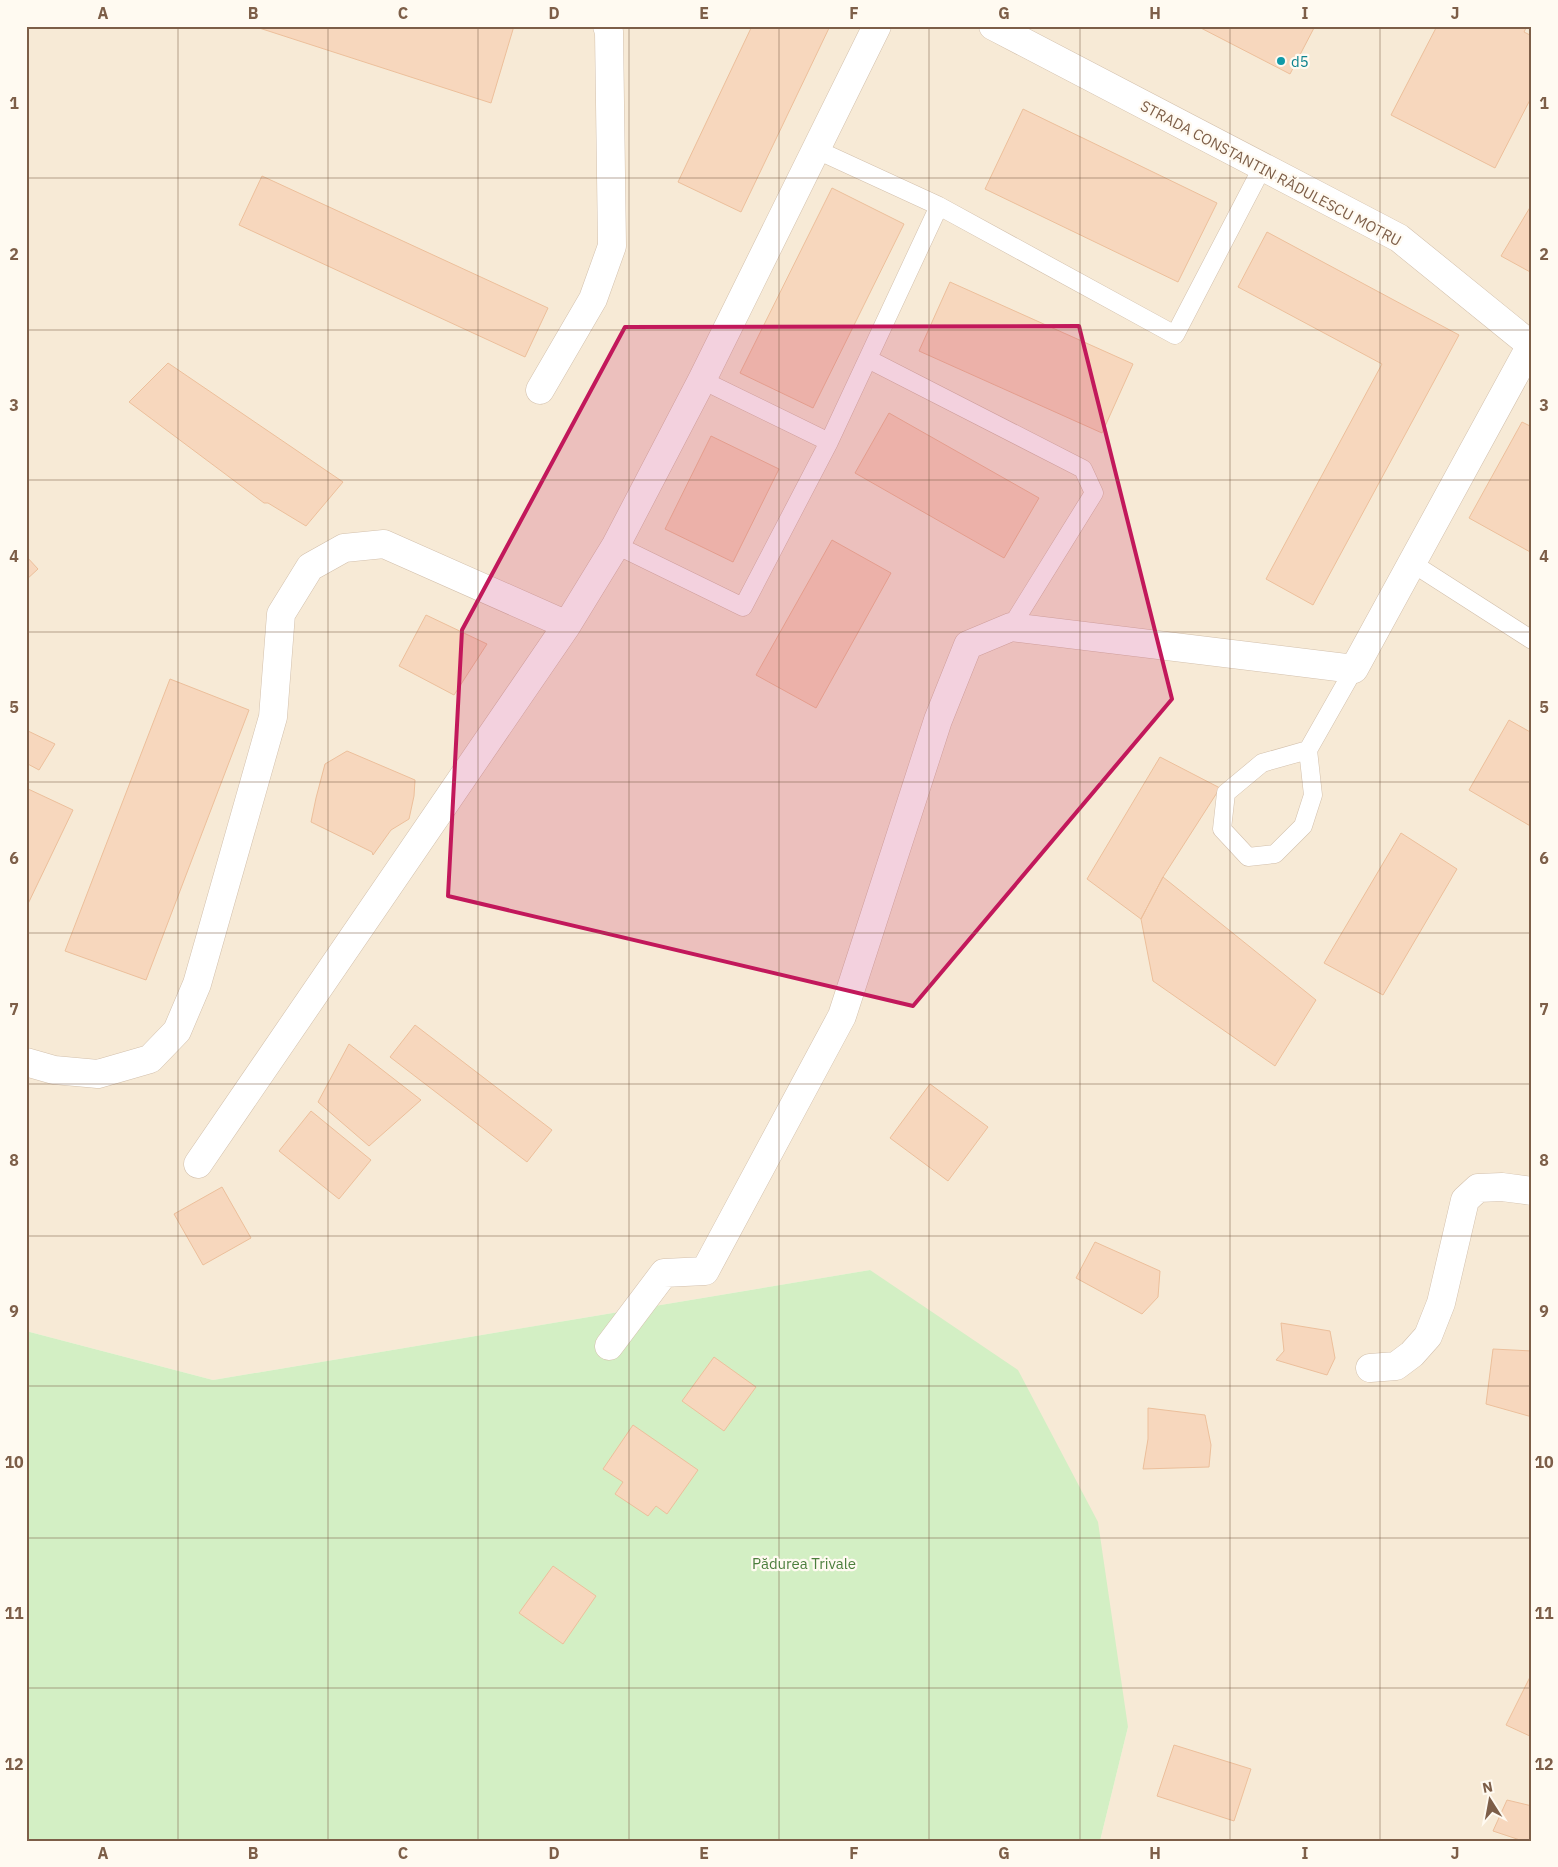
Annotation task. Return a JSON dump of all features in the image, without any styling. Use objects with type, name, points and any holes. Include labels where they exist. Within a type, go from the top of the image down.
[{"type":"street","points":[[540,390],[593,299],[612,246],[609,32],[607,26]]},
{"type":"street","points":[[198,1164],[567,625],[616,545],[702,380],[877,26]]},
{"type":"street","name":"STRADA CONSTANTIN RĂDULESCU MOTRU","points":[[993,26],[1399,238],[1532,345]]},
{"type":"street","points":[[609,1346],[664,1274],[706,1270],[842,1016],[938,720],[968,645],[1011,627],[1354,669],[1532,345]]},
{"type":"street","points":[[26,1062],[54,1070],[98,1074],[150,1059],[178,1031],[197,984],[273,717],[282,614],[310,567],[344,548],[384,544],[567,625]]},
{"type":"street","points":[[1370,1368],[1396,1366],[1412,1354],[1428,1336],[1441,1303],[1465,1200],[1478,1188],[1502,1187],[1532,1191]]},
{"type":"lane","points":[[815,150],[939,206],[1175,335],[1263,166]]},
{"type":"lane","points":[[616,545],[743,607],[829,442],[939,206]]},
{"type":"lane","points":[[868,359],[1083,469],[1094,492],[1011,627]]},
{"type":"lane","points":[[702,380],[829,442]]},
{"type":"lane","points":[[1412,563],[1532,640]]},
{"type":"lane","points":[[1308,750],[1262,763],[1226,793],[1222,829],[1248,857],[1275,854],[1304,826],[1313,796],[1308,750],[1354,669]]},
{"type":"highlighted area","points":[[1079,326],[1172,699],[913,1006],[448,896],[462,630],[625,327]]},
{"type":"shaded area","points":[[26,26],[1532,26],[1532,1841],[1100,1841],[1128,1727],[870,1270],[213,1380],[26,1331]]},
{"type":"green space","name":"Pădurea Trivale","points":[[870,1270],[1018,1370],[1098,1522],[1128,1727],[1100,1841],[26,1841],[26,1331],[213,1380]]},
{"type":"building","points":[[253,26],[514,26],[491,103]]},
{"type":"building","points":[[752,26],[830,26],[741,212],[678,182]]},
{"type":"building","name":"d5","points":[[1197,26],[1315,26],[1290,74]]},
{"type":"building","points":[[1437,26],[1527,26],[1524,32],[1532,36],[1532,96],[1495,168],[1391,115]]},
{"type":"building","points":[[1023,109],[1217,203],[1178,282],[985,189]]},
{"type":"building","points":[[262,176],[548,308],[525,357],[239,225]]},
{"type":"building","points":[[832,188],[904,224],[813,408],[740,373]]},
{"type":"building","points":[[1532,204],[1532,273],[1501,256]]},
{"type":"building","points":[[1267,232],[1459,335],[1313,605],[1266,579],[1382,364],[1238,287]]},
{"type":"building","points":[[950,282],[1133,364],[1102,433],[919,351]]},
{"type":"building","points":[[168,363],[343,482],[306,526],[268,503],[264,503],[129,402]]},
{"type":"building","points":[[889,413],[1039,498],[1004,558],[855,473]]},
{"type":"building","points":[[1522,422],[1532,427],[1532,553],[1469,518]]},
{"type":"building","points":[[711,436],[779,469],[733,562],[665,529]]},
{"type":"building","points":[[832,540],[891,573],[816,708],[756,675]]},
{"type":"building","points":[[26,556],[38,569],[26,580]]},
{"type":"building","points":[[426,615],[487,644],[454,695],[399,666]]},
{"type":"building","points":[[170,679],[249,710],[146,980],[65,951]]},
{"type":"building","points":[[1509,720],[1532,733],[1532,827],[1469,790]]},
{"type":"building","points":[[26,730],[55,744],[39,770],[26,763]]},
{"type":"building","points":[[347,751],[415,780],[409,819],[391,830],[373,855],[372,852],[311,822],[325,764]]},
{"type":"building","points":[[1160,757],[1220,788],[1163,877],[1141,919],[1087,879]]},
{"type":"building","points":[[26,788],[73,810],[26,908]]},
{"type":"building","points":[[1401,833],[1457,869],[1383,995],[1324,963]]},
{"type":"building","points":[[1163,877],[1316,1000],[1275,1066],[1153,981],[1141,919]]},
{"type":"building","points":[[415,1025],[552,1130],[527,1162],[390,1057]]},
{"type":"building","points":[[349,1044],[421,1100],[369,1146],[318,1102]]},
{"type":"building","points":[[930,1084],[988,1127],[948,1181],[890,1138]]},
{"type":"building","points":[[311,1111],[371,1160],[339,1199],[279,1151]]},
{"type":"building","points":[[222,1187],[251,1238],[203,1265],[174,1214]]},
{"type":"building","points":[[1095,1242],[1160,1271],[1158,1297],[1142,1314],[1076,1278]]},
{"type":"building","points":[[1281,1323],[1330,1331],[1335,1358],[1327,1375],[1276,1360],[1284,1351]]},
{"type":"building","points":[[1493,1349],[1532,1351],[1532,1417],[1486,1404]]},
{"type":"building","points":[[714,1357],[756,1387],[724,1431],[682,1401]]},
{"type":"building","points":[[1148,1408],[1205,1415],[1211,1445],[1209,1467],[1143,1469],[1148,1439]]},
{"type":"building","points":[[633,1425],[698,1470],[667,1514],[656,1506],[648,1516],[615,1494],[623,1482],[603,1469]]},
{"type":"building","points":[[553,1566],[596,1596],[563,1644],[519,1613]]},
{"type":"building","points":[[1532,1673],[1532,1737],[1506,1725]]},
{"type":"building","points":[[1174,1745],[1251,1769],[1234,1821],[1157,1796]]},
{"type":"building","points":[[1507,1800],[1532,1806],[1532,1841],[1523,1841],[1493,1831]]},
{"type":"place","name":"d5","points":[[1281,61]]}]
